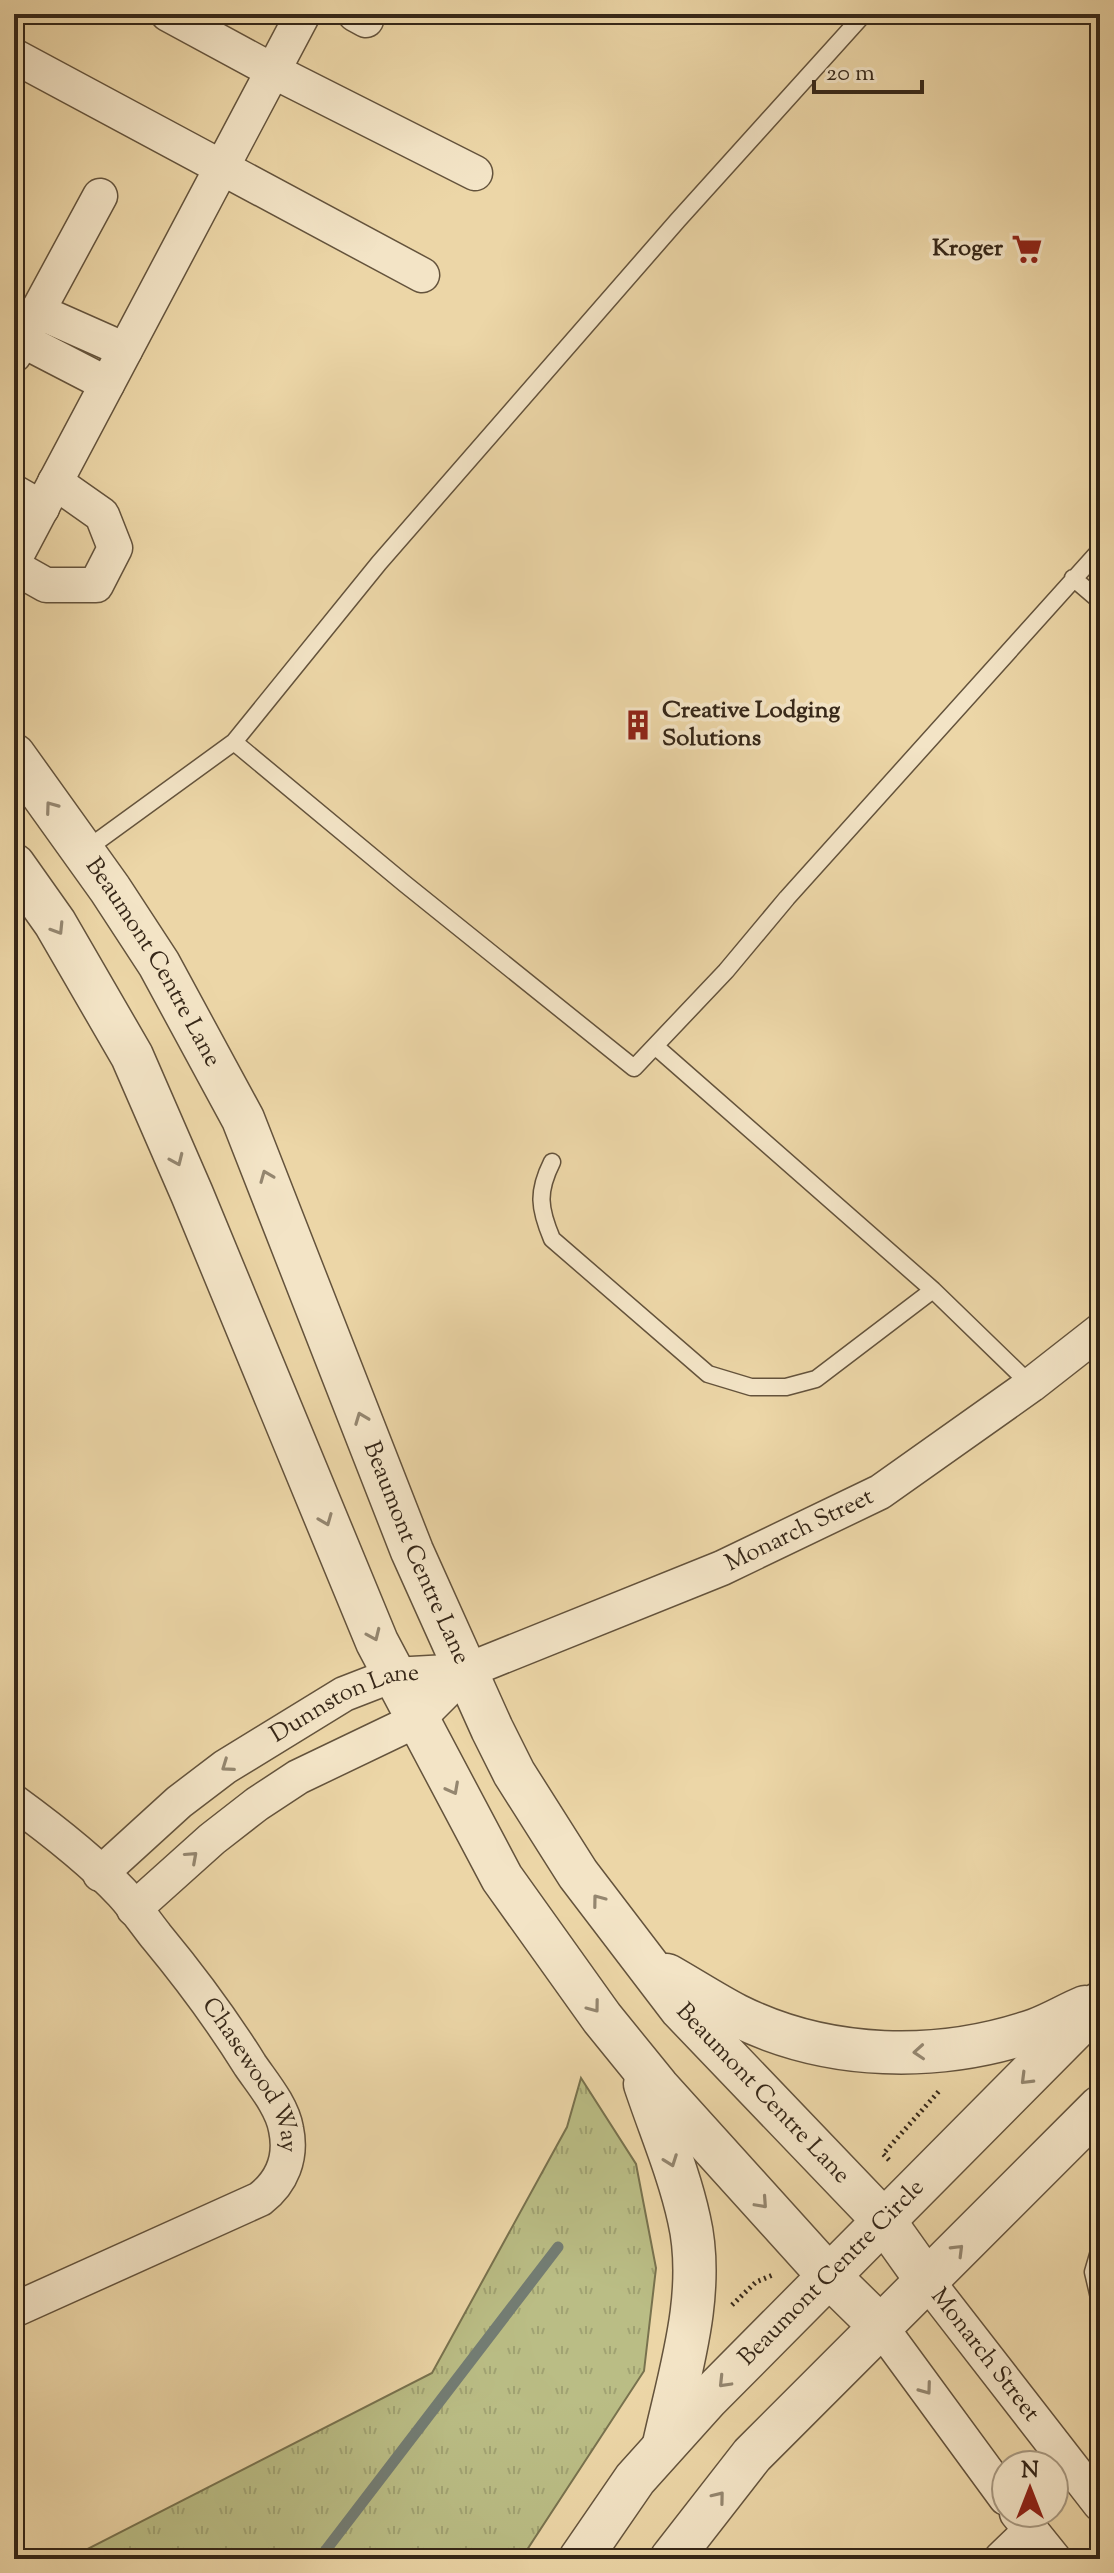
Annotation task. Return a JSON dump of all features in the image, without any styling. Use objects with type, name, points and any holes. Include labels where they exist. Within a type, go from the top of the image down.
[{"type":"street","points":[[168,14],[475,173]]},
{"type":"street","points":[[14,560],[37,494],[107,384],[303,14]]},
{"type":"street","points":[[355,14],[366,20],[368,14]]},
{"type":"street","points":[[14,56],[422,275]]},
{"type":"street","points":[[24,335],[100,196]]},
{"type":"street","points":[[24,335],[125,350]]},
{"type":"street","points":[[24,335],[107,384]]},
{"type":"street","points":[[14,567],[46,585],[96,585],[115,548],[102,515],[37,494]]},
{"type":"street","name":"Beaumont Centre Lane","points":[[14,755],[159,964],[243,1119],[412,1551],[514,1773],[578,1874],[681,2009],[885,2222],[927,2281]]},
{"type":"street","points":[[14,865],[62,935],[132,1056],[356,1594],[393,1675],[502,1878],[546,1943],[637,2060],[828,2275],[880,2326],[990,2476]]},
{"type":"street","name":"Monarch Street","points":[[466,1671],[722,1568],[880,1492],[1031,1385],[1100,1331]]},
{"type":"street","name":"Dunnston Lane","points":[[100,1874],[179,1802],[225,1767],[344,1694],[393,1675],[466,1671]]},
{"type":"street","name":"Dunnston Lane","points":[[134,1909],[212,1839],[257,1804],[298,1777],[417,1720],[466,1671]]},
{"type":"street","name":"Chasewood Way","points":[[14,1802],[50,1828],[122,1893],[229,2032],[278,2108],[286,2127],[287,2147],[284,2165],[274,2188],[260,2199],[14,2310]]},
{"type":"street","points":[[646,1963],[738,2016],[796,2037],[857,2051],[913,2053],[978,2046],[1036,2029],[1100,2001]]},
{"type":"street","name":"Beaumont Centre Circle","points":[[580,2559],[635,2479],[664,2447],[828,2275],[885,2222],[1100,2001]]},
{"type":"street","points":[[637,2060],[690,2221],[694,2268],[690,2322],[664,2447]]},
{"type":"street","points":[[671,2559],[752,2455],[1100,2107]]},
{"type":"street","name":"Monarch Street","points":[[927,2281],[1100,2504]]},
{"type":"street","points":[[1001,2559],[1020,2529]]},
{"type":"street","points":[[1030,2529],[1054,2559]]},
{"type":"lane","points":[[83,851],[234,742],[389,551],[678,220],[864,14]]},
{"type":"lane","points":[[234,742],[634,1068],[726,971],[787,898],[1100,550]]},
{"type":"lane","points":[[1073,578],[1100,601]]},
{"type":"lane","points":[[655,1046],[933,1290],[1031,1385]]},
{"type":"lane","points":[[552,1162],[541,1185],[542,1215],[552,1239],[708,1374],[751,1387],[786,1387],[816,1379],[933,1290]]},
{"type":"lane","points":[[1100,2248],[1093,2272],[1100,2302]]},
{"type":"path","points":[[897,2168],[883,2154],[947,2083]]},
{"type":"path","points":[[727,2310],[756,2282],[783,2272]]},
{"type":"green space","points":[[581,2078],[636,2164],[656,2268],[644,2371],[521,2559],[68,2559],[432,2373],[567,2127]]},
{"type":"waterway","points":[[319,2559],[558,2247]]},
{"type":"place","name":"Kroger","points":[[1027,249]]},
{"type":"place","name":"Creative Lodging Solutions","points":[[638,725]]}]
